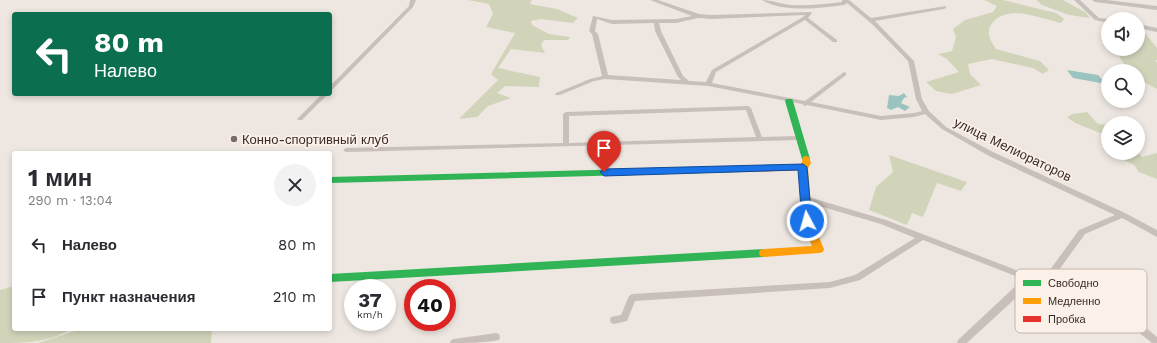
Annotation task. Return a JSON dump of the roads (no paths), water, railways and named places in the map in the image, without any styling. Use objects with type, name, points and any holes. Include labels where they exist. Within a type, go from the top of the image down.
[{"type":"street","points":[[332,87],[411,6],[413,0]]},
{"type":"street","points":[[653,0],[698,16],[711,17],[810,13]]},
{"type":"street","points":[[765,0],[788,7],[845,1]]},
{"type":"street","points":[[1077,0],[1097,19],[1101,20]]},
{"type":"street","points":[[1096,0],[1157,8]]},
{"type":"street","points":[[708,84],[714,71],[805,18],[816,9],[838,7],[845,1]]},
{"type":"street","name":"улица Мелиораторов","points":[[845,1],[871,20],[911,61],[919,98],[926,112],[944,128],[976,146],[1122,214],[1157,234]]},
{"type":"street","points":[[871,20],[944,7]]},
{"type":"street","points":[[606,77],[595,34],[592,31],[595,17],[612,22],[676,21],[698,16]]},
{"type":"street","points":[[805,18],[835,40]]},
{"type":"street","points":[[656,21],[658,31],[681,77],[688,82]]},
{"type":"street","points":[[1145,27],[1157,30]]},
{"type":"street","points":[[805,104],[844,74]]},
{"type":"street","points":[[558,94],[592,80],[606,77],[708,84],[881,118],[914,115],[926,112]]},
{"type":"street","points":[[300,119],[323,96]]},
{"type":"street","points":[[332,278],[570,265],[818,249],[807,221],[803,167],[807,163],[789,101]]},
{"type":"street","points":[[566,145],[566,114],[748,108],[760,139]]},
{"type":"street","points":[[346,150],[799,138]]},
{"type":"street","points":[[332,180],[803,167]]},
{"type":"street","points":[[805,199],[883,222],[1015,273]]},
{"type":"street","points":[[1055,269],[1082,232],[1122,214]]},
{"type":"street","points":[[614,320],[624,318],[632,298],[830,285],[857,278],[922,237]]},
{"type":"street","points":[[961,343],[1015,292]]},
{"type":"street","points":[[1146,333],[1156,342]]},
{"type":"street","points":[[454,343],[496,337]]},
{"type":"water","points":[[1067,70],[1098,75],[1101,78],[1101,83],[1073,78]]},
{"type":"water","points":[[904,93],[907,97],[904,98],[901,103],[910,107],[905,111],[898,107],[891,110],[887,108],[889,95],[899,96]]},
{"type":"place","name":"Конно-спортивный клуб","points":[[234,139]]}]
